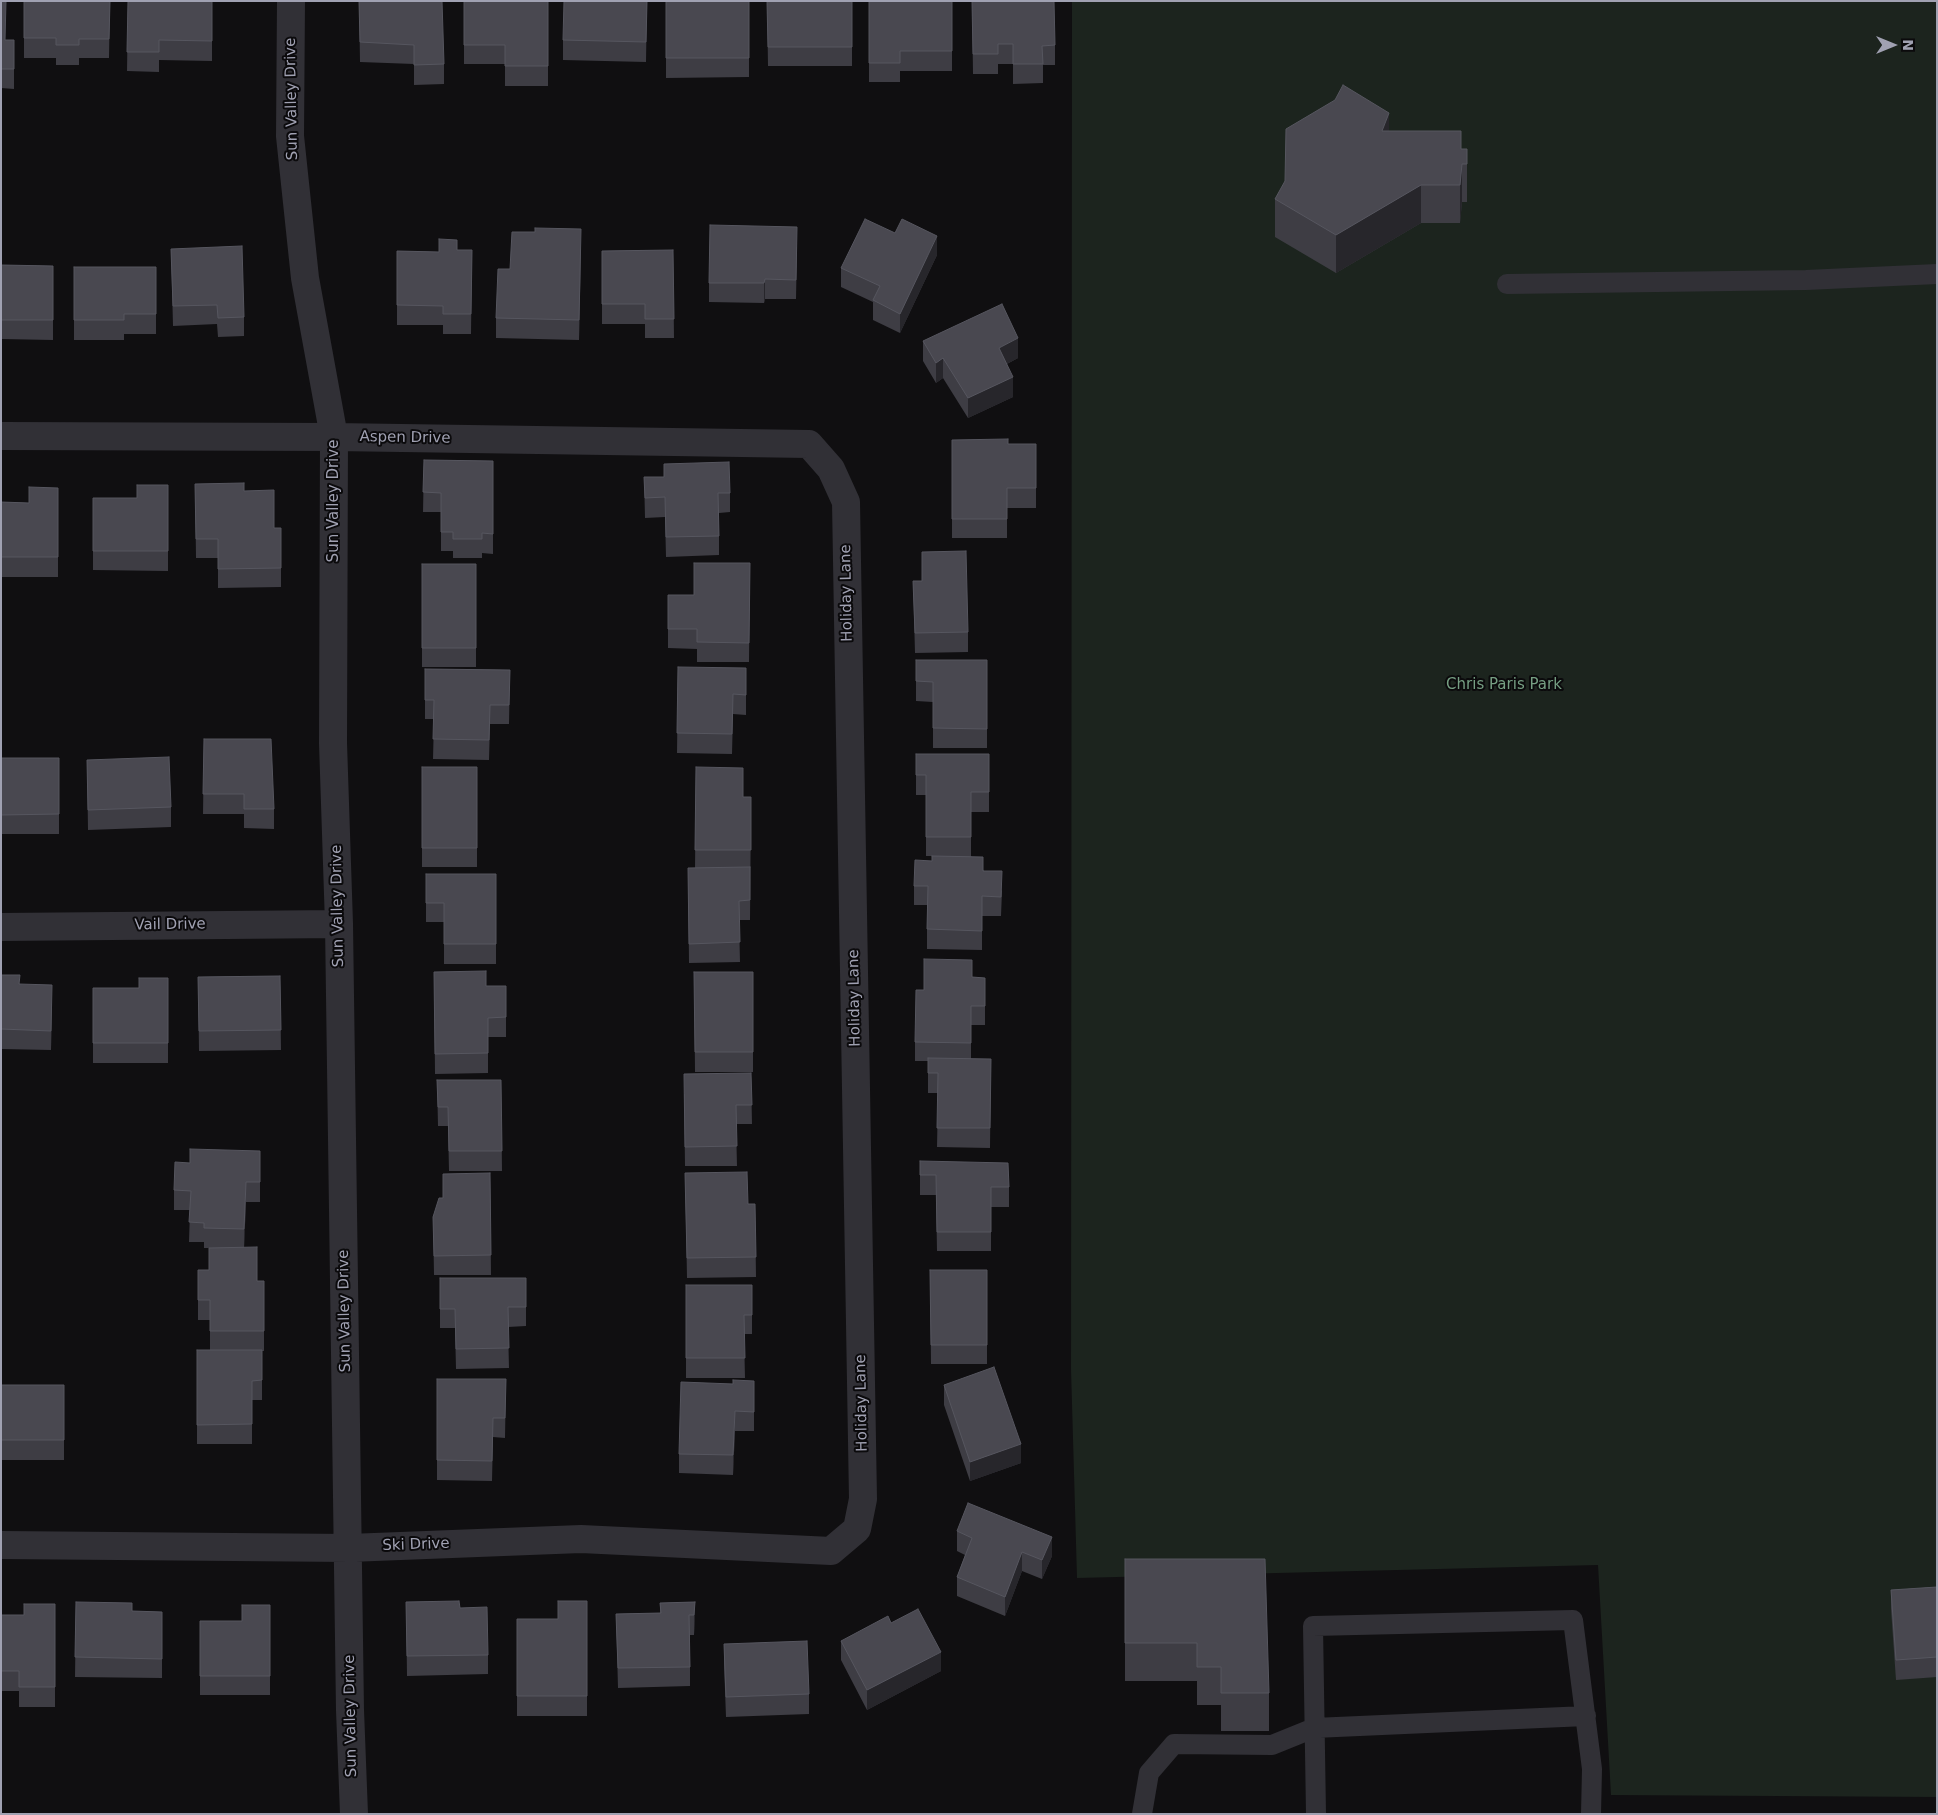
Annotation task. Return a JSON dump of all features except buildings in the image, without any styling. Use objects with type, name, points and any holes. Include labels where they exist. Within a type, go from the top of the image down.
[{"type":"street","name":"Sun Valley Drive","points":[[291,1],[290,136],[305,278],[334,437],[333,743],[349,1548],[350,1710],[354,1814]]},
{"type":"street","name":"Aspen Drive","points":[[1,436],[334,437],[809,444]]},
{"type":"street","name":"Holiday Lane","points":[[809,444],[831,469],[846,502],[864,1499],[857,1529],[831,1551]]},
{"type":"street","name":"Vail Drive","points":[[1,927],[338,924]]},
{"type":"street","name":"Ski Drive","points":[[1,1545],[349,1548],[581,1539],[831,1551]]},
{"type":"lane","points":[[1507,284],[1806,280],[1937,274]]},
{"type":"lane","points":[[1316,1814],[1313,1626],[1573,1620],[1592,1769],[1591,1814]]},
{"type":"lane","points":[[1142,1814],[1149,1773],[1174,1744],[1272,1745],[1314,1728],[1586,1716]]},
{"type":"green space","name":"Chris Paris Park","points":[[1072,1],[1937,1],[1937,1797],[1611,1795],[1598,1565],[1077,1578],[1071,1369]]}]
